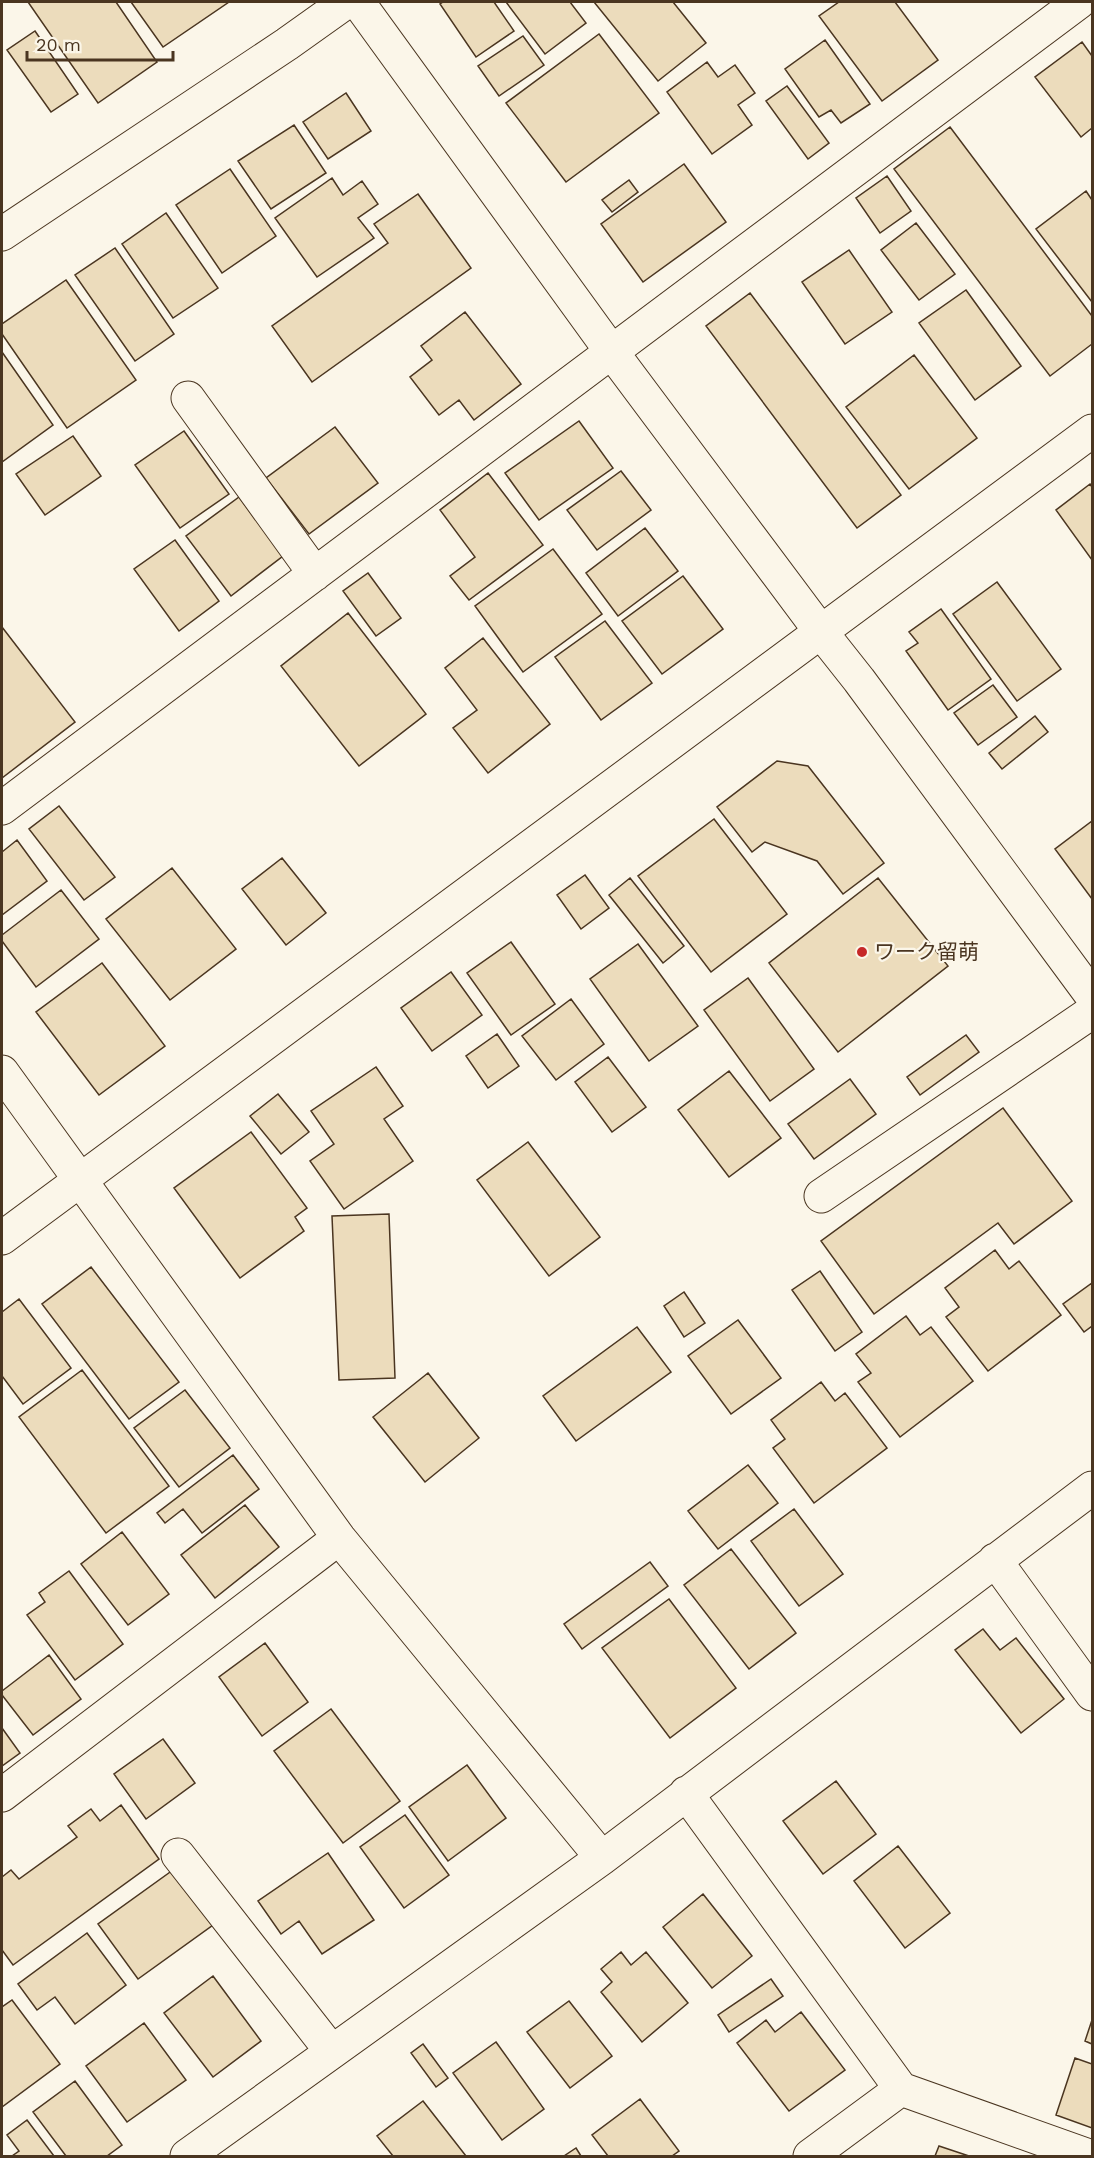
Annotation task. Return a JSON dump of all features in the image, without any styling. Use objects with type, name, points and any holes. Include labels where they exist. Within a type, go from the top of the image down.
[{"type":"street","points":[[2,234],[287,44],[346,2]]},
{"type":"street","points":[[358,2],[611,351],[821,632],[860,680],[1092,996]]},
{"type":"street","points":[[2,808],[1079,2]]},
{"type":"street","points":[[188,398],[315,574]]},
{"type":"street","points":[[2,1238],[1092,431]]},
{"type":"street","points":[[821,1196],[1092,1012]]},
{"type":"street","points":[[2,1072],[339,1538],[602,1858]]},
{"type":"street","points":[[187,2157],[602,1858],[1092,1488]]},
{"type":"street","points":[[2,1795],[339,1538]]},
{"type":"street","points":[[995,1560],[1092,1694]]},
{"type":"street","points":[[686,1793],[901,2089],[1089,2157]]},
{"type":"street","points":[[178,1855],[332,2052]]},
{"type":"street","points":[[810,2157],[901,2089]]},
{"type":"building","points":[[28,2],[116,2],[157,62],[98,103]]},
{"type":"building","points":[[131,2],[229,2],[163,47]]},
{"type":"building","points":[[443,2],[494,2],[514,31],[476,57],[440,4]]},
{"type":"building","points":[[506,2],[570,2],[586,23],[545,54]]},
{"type":"building","points":[[594,2],[673,2],[706,43],[658,81]]},
{"type":"building","points":[[839,2],[895,2],[938,60],[882,101],[819,16]]},
{"type":"building","points":[[35,31],[78,94],[51,112],[7,50]]},
{"type":"building","points":[[599,34],[659,113],[566,182],[506,103]]},
{"type":"building","points":[[523,36],[544,65],[499,96],[478,66]]},
{"type":"building","points":[[825,40],[870,104],[841,123],[831,110],[819,117],[785,69]]},
{"type":"building","points":[[1082,42],[1092,56],[1092,128],[1081,137],[1035,77]]},
{"type":"building","points":[[707,62],[718,77],[735,65],[755,93],[738,105],[752,125],[712,154],[667,92]]},
{"type":"building","points":[[787,86],[829,143],[808,159],[766,101]]},
{"type":"building","points":[[346,93],[371,131],[328,159],[303,122]]},
{"type":"building","points":[[294,125],[326,173],[271,209],[238,161]]},
{"type":"building","points":[[950,127],[1092,316],[1092,344],[1050,376],[894,169]]},
{"type":"building","points":[[684,164],[726,222],[643,282],[601,224]]},
{"type":"building","points":[[230,169],[276,236],[222,273],[176,205]]},
{"type":"building","points":[[887,176],[911,211],[880,233],[856,198]]},
{"type":"building","points":[[332,178],[343,195],[362,181],[378,204],[358,218],[374,238],[317,277],[275,218]]},
{"type":"building","points":[[629,180],[638,192],[612,212],[602,200]]},
{"type":"building","points":[[1086,191],[1092,200],[1092,302],[1036,229]]},
{"type":"building","points":[[418,194],[471,268],[312,382],[272,326],[388,243],[374,224]]},
{"type":"building","points":[[166,213],[218,288],[173,318],[122,244]]},
{"type":"building","points":[[916,223],[955,274],[919,300],[881,250]]},
{"type":"building","points":[[115,248],[174,334],[135,361],[75,275]]},
{"type":"building","points":[[849,250],[892,312],[845,344],[802,282]]},
{"type":"building","points":[[66,280],[136,380],[67,428],[2,334],[2,324]]},
{"type":"building","points":[[966,290],[1021,366],[975,400],[919,323]]},
{"type":"building","points":[[750,293],[901,495],[857,528],[706,326]]},
{"type":"building","points":[[465,312],[521,384],[474,420],[459,400],[439,415],[410,377],[432,360],[421,346]]},
{"type":"building","points":[[2,352],[53,425],[2,462]]},
{"type":"building","points":[[914,355],[977,438],[909,489],[846,407]]},
{"type":"building","points":[[579,421],[613,468],[539,520],[505,473]]},
{"type":"building","points":[[335,427],[378,483],[309,534],[266,478]]},
{"type":"building","points":[[184,431],[229,494],[180,528],[135,465]]},
{"type":"building","points":[[73,436],[101,476],[45,515],[16,474]]},
{"type":"building","points":[[621,471],[651,510],[597,550],[567,510]]},
{"type":"building","points":[[488,473],[543,545],[469,600],[450,576],[475,557],[440,510]]},
{"type":"building","points":[[1090,484],[1092,487],[1092,560],[1056,510]]},
{"type":"building","points":[[239,497],[283,556],[231,596],[186,536]]},
{"type":"building","points":[[645,528],[678,571],[618,616],[586,573]]},
{"type":"building","points":[[175,540],[219,601],[179,631],[134,569]]},
{"type":"building","points":[[553,549],[602,614],[523,672],[475,606]]},
{"type":"building","points":[[368,573],[401,618],[376,636],[343,591]]},
{"type":"building","points":[[683,576],[723,629],[662,674],[622,621]]},
{"type":"building","points":[[997,582],[1061,669],[1017,701],[953,614]]},
{"type":"building","points":[[941,609],[991,679],[948,710],[906,651],[918,643],[909,632]]},
{"type":"building","points":[[348,613],[426,714],[359,766],[281,666]]},
{"type":"building","points":[[605,621],[652,683],[601,720],[555,657]]},
{"type":"building","points":[[2,627],[75,722],[2,778]]},
{"type":"building","points":[[483,638],[550,724],[488,773],[453,728],[477,710],[445,668]]},
{"type":"building","points":[[993,685],[1017,717],[978,745],[954,713]]},
{"type":"building","points":[[1035,716],[1048,732],[1002,769],[989,753]]},
{"type":"building","points":[[777,761],[808,766],[884,863],[843,894],[817,861],[765,842],[752,852],[717,807]]},
{"type":"building","points":[[59,806],[115,877],[84,900],[29,829]]},
{"type":"building","points":[[714,819],[787,914],[711,972],[638,876]]},
{"type":"building","points":[[1092,821],[1092,899],[1055,849]]},
{"type":"building","points":[[17,840],[47,881],[2,915],[2,852]]},
{"type":"building","points":[[282,858],[326,913],[286,945],[242,889]]},
{"type":"building","points":[[172,868],[236,949],[170,1000],[106,919]]},
{"type":"building","points":[[585,875],[609,908],[581,929],[557,895]]},
{"type":"building","points":[[630,878],[684,946],[663,963],[609,895]]},
{"type":"building","points":[[878,878],[948,966],[838,1052],[769,963]]},
{"type":"building","points":[[61,890],[99,939],[36,987],[2,941],[2,935]]},
{"type":"building","points":[[511,942],[555,1004],[511,1035],[467,973]]},
{"type":"building","points":[[638,944],[698,1026],[649,1061],[590,979]]},
{"type":"building","points":[[102,963],[165,1046],[99,1095],[36,1012]]},
{"type":"building","points":[[451,972],[482,1015],[432,1051],[401,1008]]},
{"type":"building","points":[[748,978],[814,1069],[770,1101],[704,1010]]},
{"type":"building","points":[[571,999],[604,1044],[556,1080],[522,1036]]},
{"type":"building","points":[[497,1034],[519,1066],[488,1088],[466,1056]]},
{"type":"building","points":[[966,1035],[979,1052],[920,1095],[907,1077]]},
{"type":"building","points":[[608,1057],[646,1107],[612,1132],[575,1082]]},
{"type":"building","points":[[376,1067],[403,1106],[384,1119],[413,1161],[344,1209],[310,1161],[334,1144],[311,1111]]},
{"type":"building","points":[[729,1071],[781,1138],[729,1177],[678,1110]]},
{"type":"building","points":[[850,1079],[876,1114],[814,1159],[788,1124]]},
{"type":"building","points":[[278,1094],[309,1132],[281,1154],[250,1116]]},
{"type":"building","points":[[1003,1108],[1072,1201],[1014,1244],[998,1223],[874,1314],[821,1241]]},
{"type":"building","points":[[251,1132],[307,1208],[295,1217],[304,1231],[240,1278],[174,1188]]},
{"type":"building","points":[[528,1142],[600,1237],[549,1276],[477,1180]]},
{"type":"building","points":[[389,1214],[395,1378],[339,1380],[332,1216]]},
{"type":"building","points":[[995,1250],[1009,1269],[1019,1261],[1061,1315],[988,1371],[946,1317],[959,1307],[945,1288]]},
{"type":"building","points":[[91,1267],[179,1382],[129,1419],[42,1304]]},
{"type":"building","points":[[820,1271],[862,1332],[835,1351],[792,1290]]},
{"type":"building","points":[[1092,1283],[1092,1326],[1084,1332],[1063,1304]]},
{"type":"building","points":[[684,1292],[705,1323],[684,1337],[664,1306]]},
{"type":"building","points":[[19,1299],[71,1368],[23,1404],[2,1376],[2,1312]]},
{"type":"building","points":[[906,1316],[920,1335],[931,1327],[973,1381],[900,1437],[858,1382],[871,1373],[856,1354]]},
{"type":"building","points":[[738,1320],[781,1378],[731,1414],[688,1356]]},
{"type":"building","points":[[637,1327],[671,1372],[576,1441],[543,1396]]},
{"type":"building","points":[[82,1370],[169,1486],[106,1533],[19,1417]]},
{"type":"building","points":[[428,1373],[479,1438],[425,1482],[373,1417]]},
{"type":"building","points":[[821,1382],[835,1401],[845,1393],[887,1448],[814,1503],[773,1448],[785,1439],[771,1420]]},
{"type":"building","points":[[185,1390],[230,1448],[179,1487],[134,1428]]},
{"type":"building","points":[[233,1455],[259,1489],[202,1533],[183,1509],[165,1523],[157,1513]]},
{"type":"building","points":[[748,1465],[778,1503],[718,1549],[688,1511]]},
{"type":"building","points":[[245,1505],[279,1547],[215,1598],[181,1555]]},
{"type":"building","points":[[794,1509],[843,1574],[799,1606],[751,1541]]},
{"type":"building","points":[[122,1532],[169,1594],[128,1625],[81,1564]]},
{"type":"building","points":[[731,1549],[796,1633],[749,1669],[684,1585]]},
{"type":"building","points":[[650,1562],[668,1586],[582,1649],[564,1624]]},
{"type":"building","points":[[69,1571],[123,1644],[75,1680],[27,1615],[45,1602],[39,1593]]},
{"type":"building","points":[[669,1599],[736,1688],[670,1738],[602,1648]]},
{"type":"building","points":[[983,1629],[1000,1650],[1016,1638],[1064,1699],[1021,1733],[955,1650]]},
{"type":"building","points":[[265,1643],[308,1702],[262,1736],[219,1677]]},
{"type":"building","points":[[49,1655],[81,1699],[33,1735],[2,1695],[2,1691]]},
{"type":"building","points":[[331,1709],[400,1801],[343,1843],[274,1751]]},
{"type":"building","points":[[2,1728],[20,1753],[2,1766]]},
{"type":"building","points":[[163,1739],[195,1783],[146,1819],[114,1774]]},
{"type":"building","points":[[467,1765],[506,1818],[448,1861],[409,1807]]},
{"type":"building","points":[[836,1781],[876,1834],[823,1874],[783,1821]]},
{"type":"building","points":[[121,1805],[159,1859],[13,1965],[2,1950],[2,1877],[11,1870],[19,1879],[77,1837],[68,1826],[91,1809],[100,1821]]},
{"type":"building","points":[[405,1815],[449,1875],[404,1908],[360,1847]]},
{"type":"building","points":[[898,1846],[950,1913],[905,1948],[854,1881]]},
{"type":"building","points":[[328,1853],[374,1920],[322,1954],[299,1921],[281,1934],[258,1901]]},
{"type":"building","points":[[173,1870],[213,1925],[138,1979],[98,1924]]},
{"type":"building","points":[[703,1894],[752,1956],[712,1988],[663,1927]]},
{"type":"building","points":[[87,1933],[126,1985],[75,2024],[55,1997],[37,2010],[18,1984]]},
{"type":"building","points":[[621,1952],[631,1965],[646,1952],[688,2003],[642,2042],[601,1992],[612,1982],[601,1969]]},
{"type":"building","points":[[213,1976],[261,2041],[213,2077],[164,2013]]},
{"type":"building","points":[[771,1979],[783,1996],[729,2032],[718,2015]]},
{"type":"building","points":[[12,2000],[60,2064],[2,2107],[2,2007]]},
{"type":"building","points":[[569,2001],[612,2056],[570,2088],[527,2032]]},
{"type":"building","points":[[801,2012],[845,2070],[789,2111],[737,2043],[766,2020],[775,2032]]},
{"type":"building","points":[[1092,2020],[1092,2044],[1085,2041]]},
{"type":"building","points":[[144,2023],[186,2080],[127,2122],[86,2066]]},
{"type":"building","points":[[496,2042],[544,2109],[502,2140],[453,2073]]},
{"type":"building","points":[[423,2044],[448,2078],[436,2087],[411,2053]]},
{"type":"building","points":[[1075,2058],[1092,2064],[1092,2128],[1056,2115]]},
{"type":"building","points":[[75,2081],[122,2145],[107,2156],[66,2156],[33,2112]]},
{"type":"building","points":[[640,2099],[679,2151],[672,2156],[608,2156],[592,2135]]},
{"type":"building","points":[[423,2101],[466,2156],[393,2156],[377,2136]]},
{"type":"building","points":[[27,2120],[54,2156],[12,2156],[19,2151],[7,2135]]},
{"type":"building","points":[[939,2146],[969,2156],[935,2156]]},
{"type":"building","points":[[576,2148],[581,2156],[564,2156]]},
{"type":"place","name":"ワーク留萌","points":[[862,952]]}]
